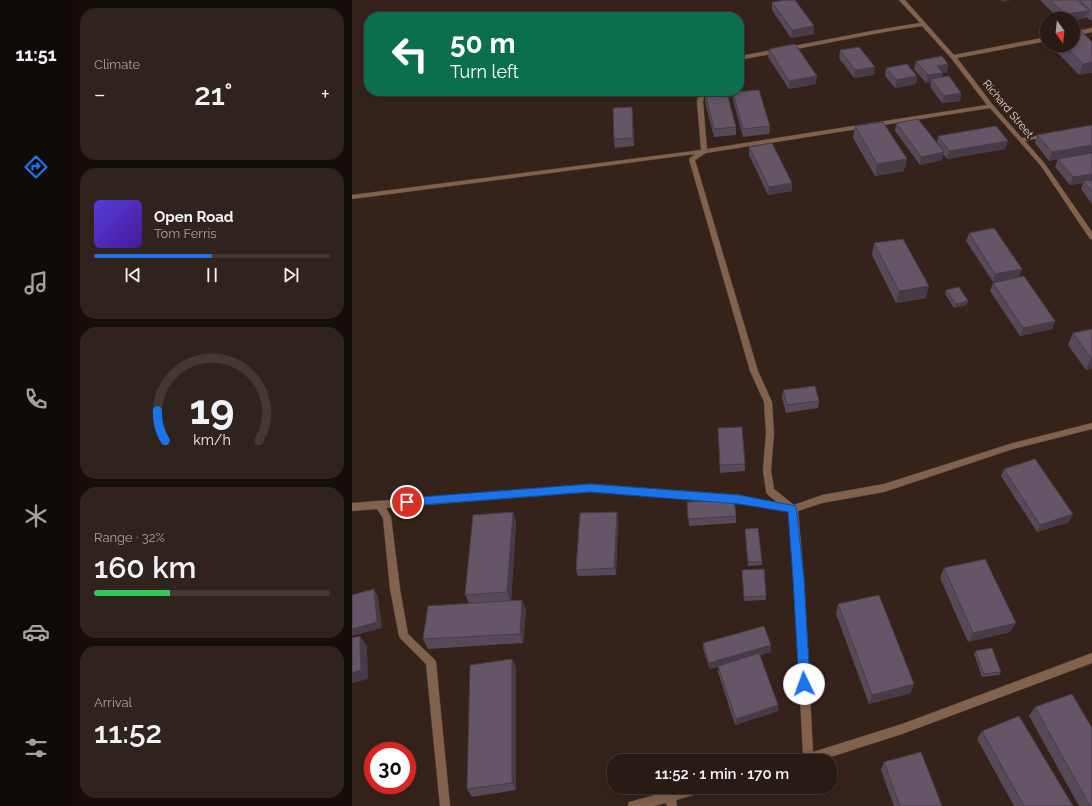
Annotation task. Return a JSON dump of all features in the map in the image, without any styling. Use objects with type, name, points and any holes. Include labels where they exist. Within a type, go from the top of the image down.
[{"type":"street","name":"Richard Street","points":[[902,0],[953,57],[991,106],[1043,165],[1092,237]]},
{"type":"street","points":[[744,57],[802,48],[877,30],[924,24]]},
{"type":"street","points":[[1080,33],[1092,30]]},
{"type":"street","points":[[953,57],[1040,40]]},
{"type":"street","points":[[701,96],[700,102],[704,151]]},
{"type":"street","points":[[352,197],[704,151],[991,106]]},
{"type":"street","points":[[1021,140],[1056,133]]},
{"type":"street","points":[[704,151],[692,159],[754,371],[768,402],[770,433],[767,470],[770,491],[792,508],[799,579],[805,754]]},
{"type":"street","points":[[352,507],[590,488],[739,499],[792,508],[822,499],[884,488],[1013,446],[1092,426]]},
{"type":"street","points":[[379,504],[387,517],[395,588],[404,636],[431,662],[445,806]]},
{"type":"street","points":[[824,754],[902,729],[1092,658]]},
{"type":"street","points":[[633,806],[671,801],[688,794]]},
{"type":"building","points":[[795,0],[814,26],[792,30],[772,2]]},
{"type":"building","points":[[1050,0],[1077,0],[1089,11],[1080,12],[1063,12]]},
{"type":"building","points":[[1080,0],[1092,0],[1092,12]]},
{"type":"building","points":[[1080,30],[1092,42],[1092,62],[1083,64],[1071,52],[1080,52]]},
{"type":"building","points":[[795,44],[817,76],[789,81],[769,49]]},
{"type":"building","points":[[859,47],[875,67],[855,70],[840,50]]},
{"type":"building","points":[[942,56],[948,64],[937,66],[943,73],[928,75],[916,61]]},
{"type":"building","points":[[907,64],[917,76],[896,80],[886,68]]},
{"type":"building","points":[[949,76],[961,93],[944,96],[931,79]]},
{"type":"building","points":[[759,90],[770,126],[743,129],[734,96],[744,96],[744,91]]},
{"type":"building","points":[[706,96],[728,96],[736,127],[714,129]]},
{"type":"building","points":[[632,107],[633,138],[614,139],[613,108]]},
{"type":"building","points":[[918,119],[944,152],[921,157],[896,123]]},
{"type":"building","points":[[883,122],[907,159],[877,164],[855,126]]},
{"type":"building","points":[[1092,125],[1092,145],[1052,152],[1037,135]]},
{"type":"building","points":[[996,126],[1008,141],[949,151],[938,136]]},
{"type":"building","points":[[772,143],[792,183],[769,187],[749,147]]},
{"type":"building","points":[[1092,153],[1092,174],[1073,177],[1058,159]]},
{"type":"building","points":[[1092,180],[1092,192],[1084,181]]},
{"type":"building","points":[[994,228],[1022,269],[995,274],[969,233]]},
{"type":"building","points":[[903,239],[929,286],[899,291],[874,243]]},
{"type":"building","points":[[1024,276],[1055,321],[1023,328],[993,283]]},
{"type":"building","points":[[959,287],[968,301],[956,304],[946,290]]},
{"type":"building","points":[[1092,329],[1092,358],[1091,358],[1073,333]]},
{"type":"building","points":[[815,386],[819,401],[787,405],[783,390]]},
{"type":"building","points":[[742,427],[745,464],[720,465],[718,428]]},
{"type":"building","points":[[1035,459],[1073,514],[1040,525],[1004,469]]},
{"type":"building","points":[[734,500],[736,516],[688,519],[687,502]]},
{"type":"building","points":[[513,512],[507,592],[465,595],[473,515]]},
{"type":"building","points":[[617,512],[614,568],[576,570],[580,513]]},
{"type":"building","points":[[758,528],[762,562],[748,562],[745,529]]},
{"type":"building","points":[[985,559],[1016,623],[973,633],[944,568]]},
{"type":"building","points":[[764,569],[766,596],[744,597],[742,570]]},
{"type":"building","points":[[374,589],[377,622],[352,629],[352,595]]},
{"type":"building","points":[[879,595],[914,684],[872,695],[838,604]]},
{"type":"building","points":[[522,600],[520,634],[423,639],[428,606]]},
{"type":"building","points":[[764,626],[771,645],[709,663],[703,643]]},
{"type":"building","points":[[360,636],[361,670],[352,673],[352,638]]},
{"type":"building","points":[[992,648],[1001,672],[984,674],[975,651]]},
{"type":"building","points":[[759,653],[778,705],[736,719],[718,666]]},
{"type":"building","points":[[512,659],[512,783],[467,789],[470,665]]},
{"type":"building","points":[[1072,694],[1092,728],[1092,806],[1090,806],[1035,707]]},
{"type":"building","points":[[1019,716],[1073,806],[1024,806],[982,731]]},
{"type":"building","points":[[921,752],[942,806],[900,806],[884,762]]},
{"type":"route","points":[[407,502],[590,488],[739,499],[766,505],[792,508],[799,579],[804,684]]}]
